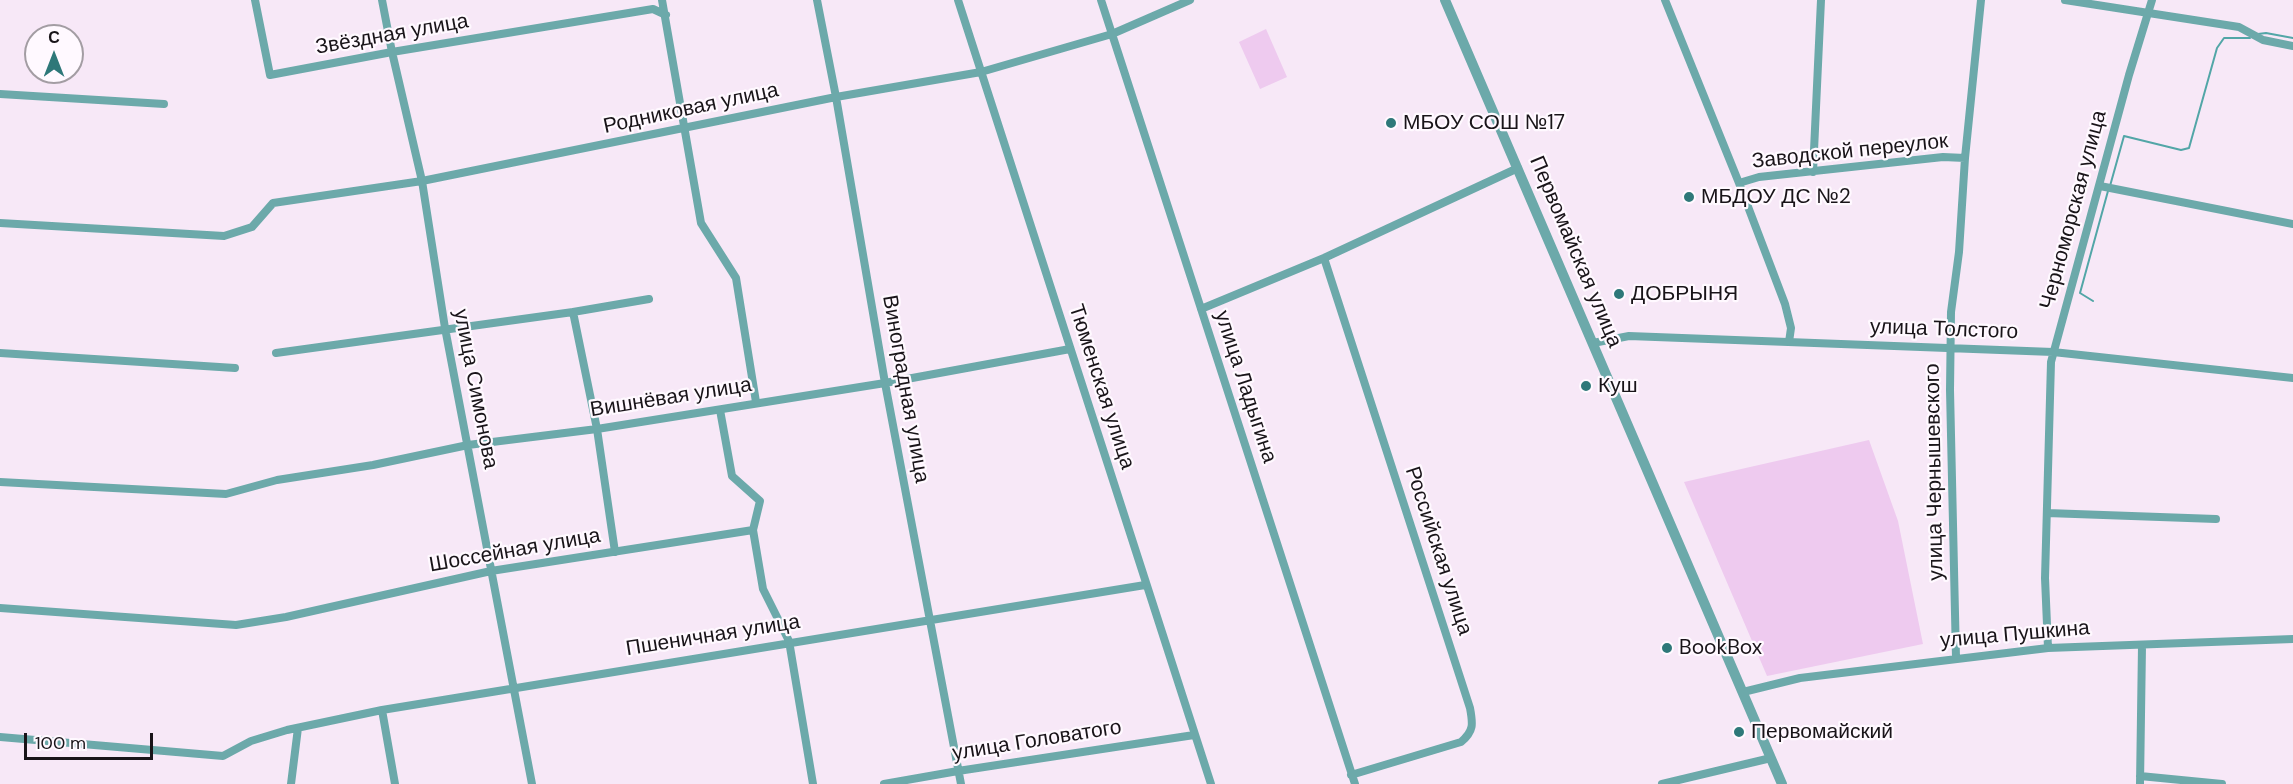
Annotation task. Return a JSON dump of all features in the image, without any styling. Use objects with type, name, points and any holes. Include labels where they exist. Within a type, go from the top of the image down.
[{"type":"street","name":"Звёздная улица","points":[[255,0],[270,75],[392,52],[653,9],[666,15]]},
{"type":"street","name":"улица Симонова","points":[[382,0],[422,181],[445,328],[532,784]]},
{"type":"street","points":[[662,0],[701,223],[736,279],[756,402]]},
{"type":"street","name":"Виноградная улица","points":[[817,0],[885,383],[961,784]]},
{"type":"street","name":"Тюменская улица","points":[[958,0],[1210,784]]},
{"type":"street","name":"улица Ладыгина","points":[[1101,0],[1355,784]]},
{"type":"street","name":"Родниковая улица","points":[[0,223],[224,236],[252,227],[273,203],[422,181],[836,97],[981,72],[1112,34],[1190,0]]},
{"type":"street","name":"Первомайская улица","points":[[1445,0],[1782,784]]},
{"type":"street","points":[[1665,0],[1785,304],[1791,328],[1789,342]]},
{"type":"street","points":[[1813,172],[1821,0]]},
{"type":"street","name":"улица Чернышевского","points":[[1956,658],[1950,390],[1951,312],[1959,252],[1965,158],[1981,0]]},
{"type":"street","points":[[2065,0],[2239,27],[2263,40],[2293,46]]},
{"type":"street","name":"Черноморская улица","points":[[2048,648],[2045,578],[2051,362],[2106,188],[2152,0]]},
{"type":"street","points":[[0,94],[164,104]]},
{"type":"street","name":"Заводской переулок","points":[[1739,183],[1759,177],[1943,157],[1965,158]]},
{"type":"street","points":[[1201,309],[1324,258],[1518,168]]},
{"type":"street","points":[[2106,188],[2293,224]]},
{"type":"street","name":"Российская улица","points":[[1324,258],[1467,696],[1473,723],[1471,733],[1461,742],[1351,775]]},
{"type":"street","points":[[276,352],[573,312],[649,299]]},
{"type":"street","points":[[573,312],[597,429],[615,552]]},
{"type":"street","name":"улица Толстого","points":[[1593,343],[1629,336],[2053,352],[2293,378]]},
{"type":"street","name":"Вишнёвая улица","points":[[0,482],[226,494],[277,480],[373,465],[468,445],[597,429],[720,410],[1070,349]]},
{"type":"street","points":[[0,353],[235,368]]},
{"type":"street","points":[[720,410],[732,476],[760,501],[753,530],[763,590],[789,642],[813,784]]},
{"type":"street","points":[[2047,513],[2216,519]]},
{"type":"street","name":"Шоссейная улица","points":[[0,608],[236,625],[491,571],[753,530]]},
{"type":"street","name":"Пшеничная улица","points":[[0,738],[223,756],[251,741],[287,730],[382,710],[1145,585]]},
{"type":"street","name":"улица Пушкина","points":[[1743,692],[1800,678],[2048,648],[2293,639]]},
{"type":"street","points":[[2142,646],[2140,780],[2223,784]]},
{"type":"street","points":[[382,710],[395,784]]},
{"type":"street","points":[[291,784],[298,728]]},
{"type":"street","name":"улица Головатого","points":[[884,784],[1194,735]]},
{"type":"street","points":[[1662,784],[1771,758]]},
{"type":"shaded area","points":[[1266,29],[1287,77],[1260,89],[1239,42]]},
{"type":"shaded area","points":[[1869,440],[1898,521],[1923,644],[1767,676],[1684,482]]},
{"type":"waterway","points":[[2258,34],[2266,33],[2293,38]]},
{"type":"waterway","points":[[2110,186],[2124,136],[2181,150],[2189,148],[2217,48],[2224,38],[2250,38]]},
{"type":"waterway","points":[[2093,301],[2080,293],[2108,191]]},
{"type":"place","name":"МБОУ СОШ №17","points":[[1391,123]]},
{"type":"place","name":"МБДОУ ДС №2","points":[[1689,197]]},
{"type":"place","name":"ДОБРЫНЯ","points":[[1619,294]]},
{"type":"place","name":"Куш","points":[[1586,386]]},
{"type":"place","name":"BookBox","points":[[1667,648]]},
{"type":"place","name":"Первомайский","points":[[1739,732]]}]
